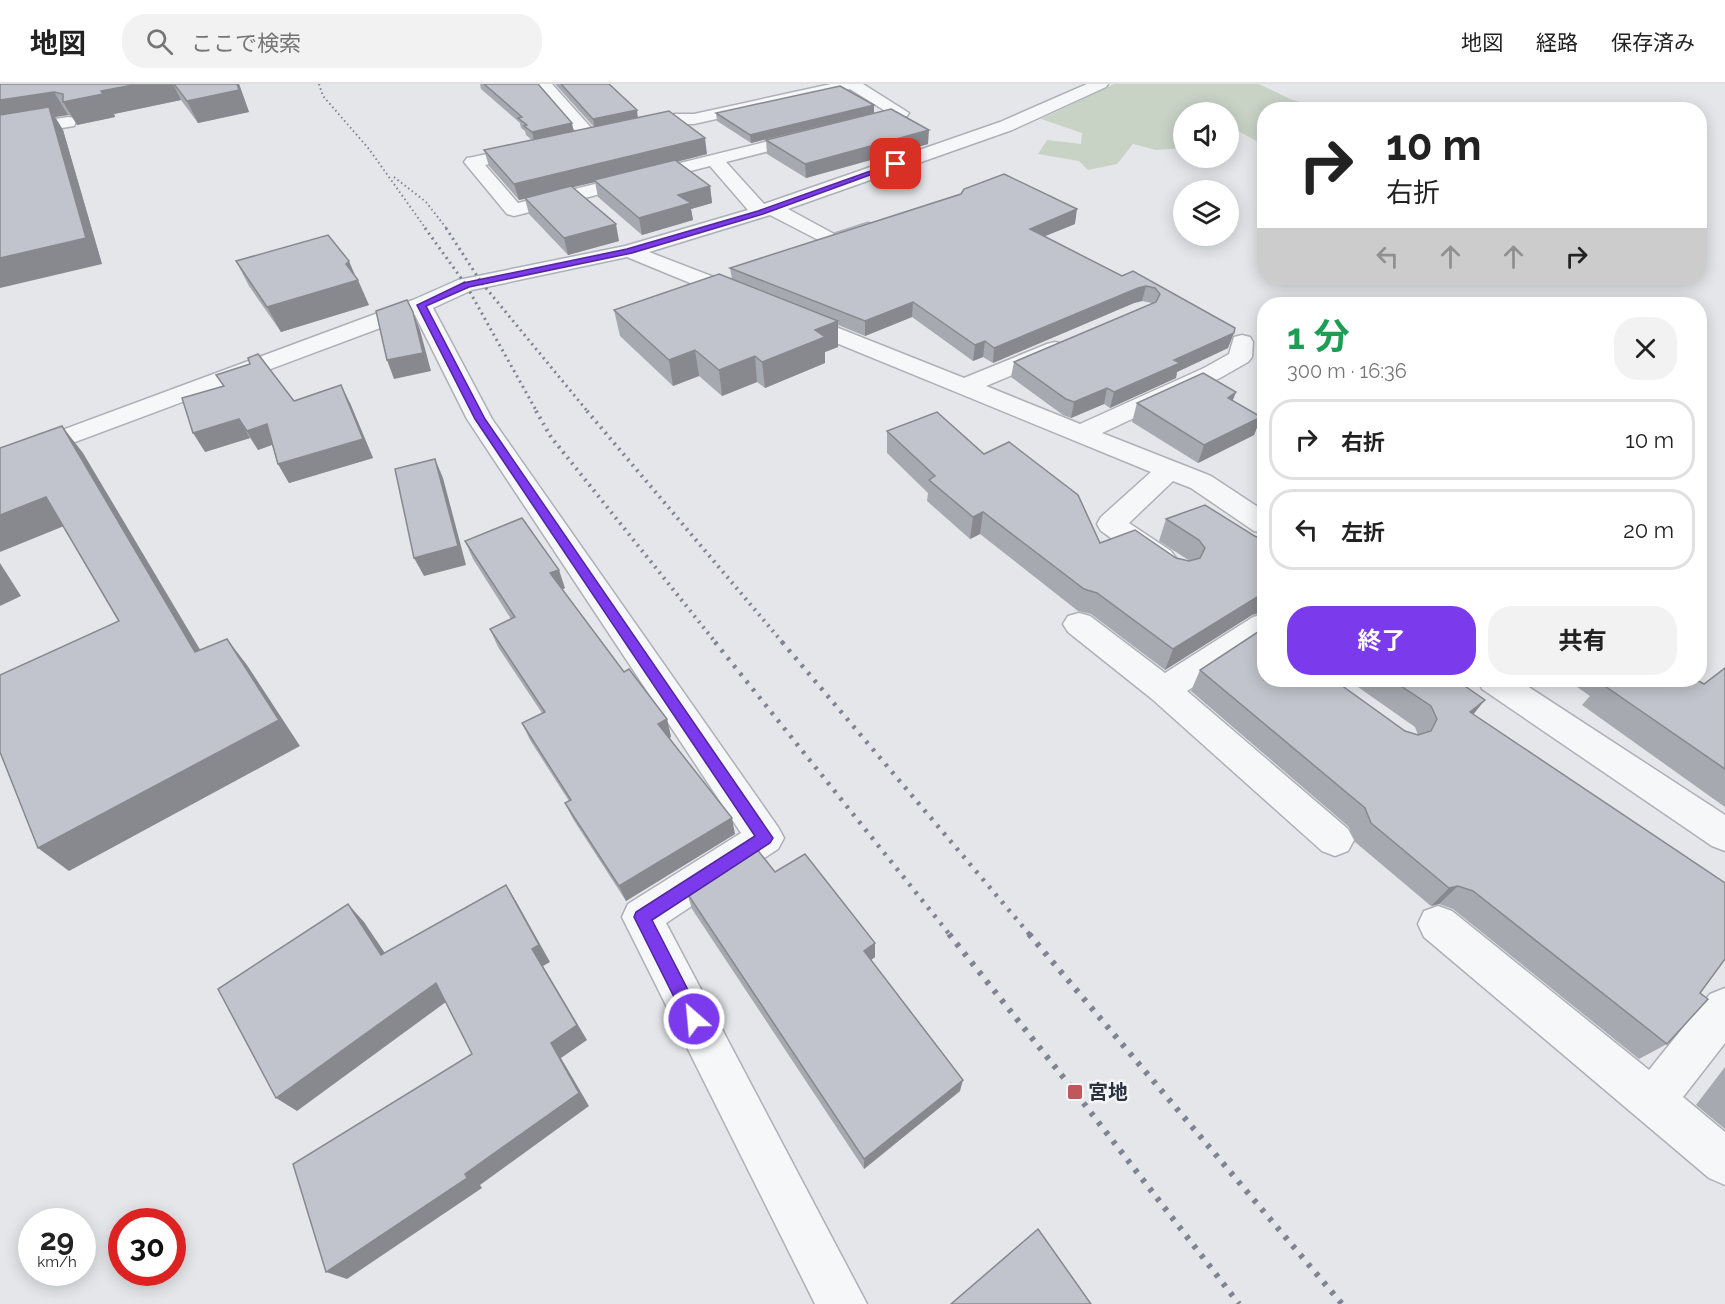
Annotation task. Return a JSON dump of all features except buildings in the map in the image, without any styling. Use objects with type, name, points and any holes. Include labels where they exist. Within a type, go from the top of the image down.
[{"type":"street","points":[[543,84],[590,137]]},
{"type":"street","points":[[852,84],[901,113],[514,210],[473,162],[675,118],[693,119],[852,84]]},
{"type":"street","points":[[0,462],[319,341],[421,305],[466,285],[766,210],[1006,126],[1100,84]]},
{"type":"street","points":[[693,119],[738,154]]},
{"type":"street","points":[[0,133],[68,122]]},
{"type":"street","points":[[714,160],[766,210],[832,241],[887,223]]},
{"type":"street","points":[[579,194],[596,209]]},
{"type":"street","points":[[631,243],[770,308],[1201,482],[1257,519]]},
{"type":"street","points":[[421,305],[480,419],[765,838],[642,917],[842,1304]]},
{"type":"street","points":[[965,387],[1072,341]]},
{"type":"street","points":[[1080,433],[1212,374],[1240,357],[1242,342]]},
{"type":"street","points":[[1170,469],[1111,524],[1180,571]]},
{"type":"street","points":[[1079,624],[1164,690],[1335,840]]},
{"type":"street","points":[[1164,690],[1257,634]]},
{"type":"street","points":[[1513,687],[1725,835]]},
{"type":"street","points":[[1438,924],[1725,1162]]},
{"type":"street","points":[[1652,1101],[1725,1009]]},
{"type":"shaded area","points":[[1114,84],[1259,84],[1300,102],[1257,102],[1257,141],[1239,131],[1239,102],[1173,102],[1173,149],[1156,150],[1133,144],[1117,164],[1088,170],[1079,161],[1038,154],[1047,140],[1081,144],[1082,133],[1041,119]]},
{"type":"railway","points":[[319,84],[323,96],[369,149],[426,229]]},
{"type":"railway","points":[[394,177],[426,202],[447,229]]},
{"type":"railway","points":[[425,228],[466,285],[537,412]]},
{"type":"railway","points":[[446,228],[481,282],[588,412]]},
{"type":"railway","points":[[536,411],[551,437],[716,643]]},
{"type":"railway","points":[[587,411],[783,643]]},
{"type":"railway","points":[[715,642],[950,935]]},
{"type":"railway","points":[[782,642],[1030,935]]},
{"type":"railway","points":[[949,934],[1239,1304]]},
{"type":"railway","points":[[1029,934],[1342,1304]]},
{"type":"place","name":"宮地","points":[[1075,1092]]},
{"type":"route","points":[[694,1019],[642,917],[765,838],[480,419],[421,305],[466,285],[629,251],[760,212],[896,164]]}]
